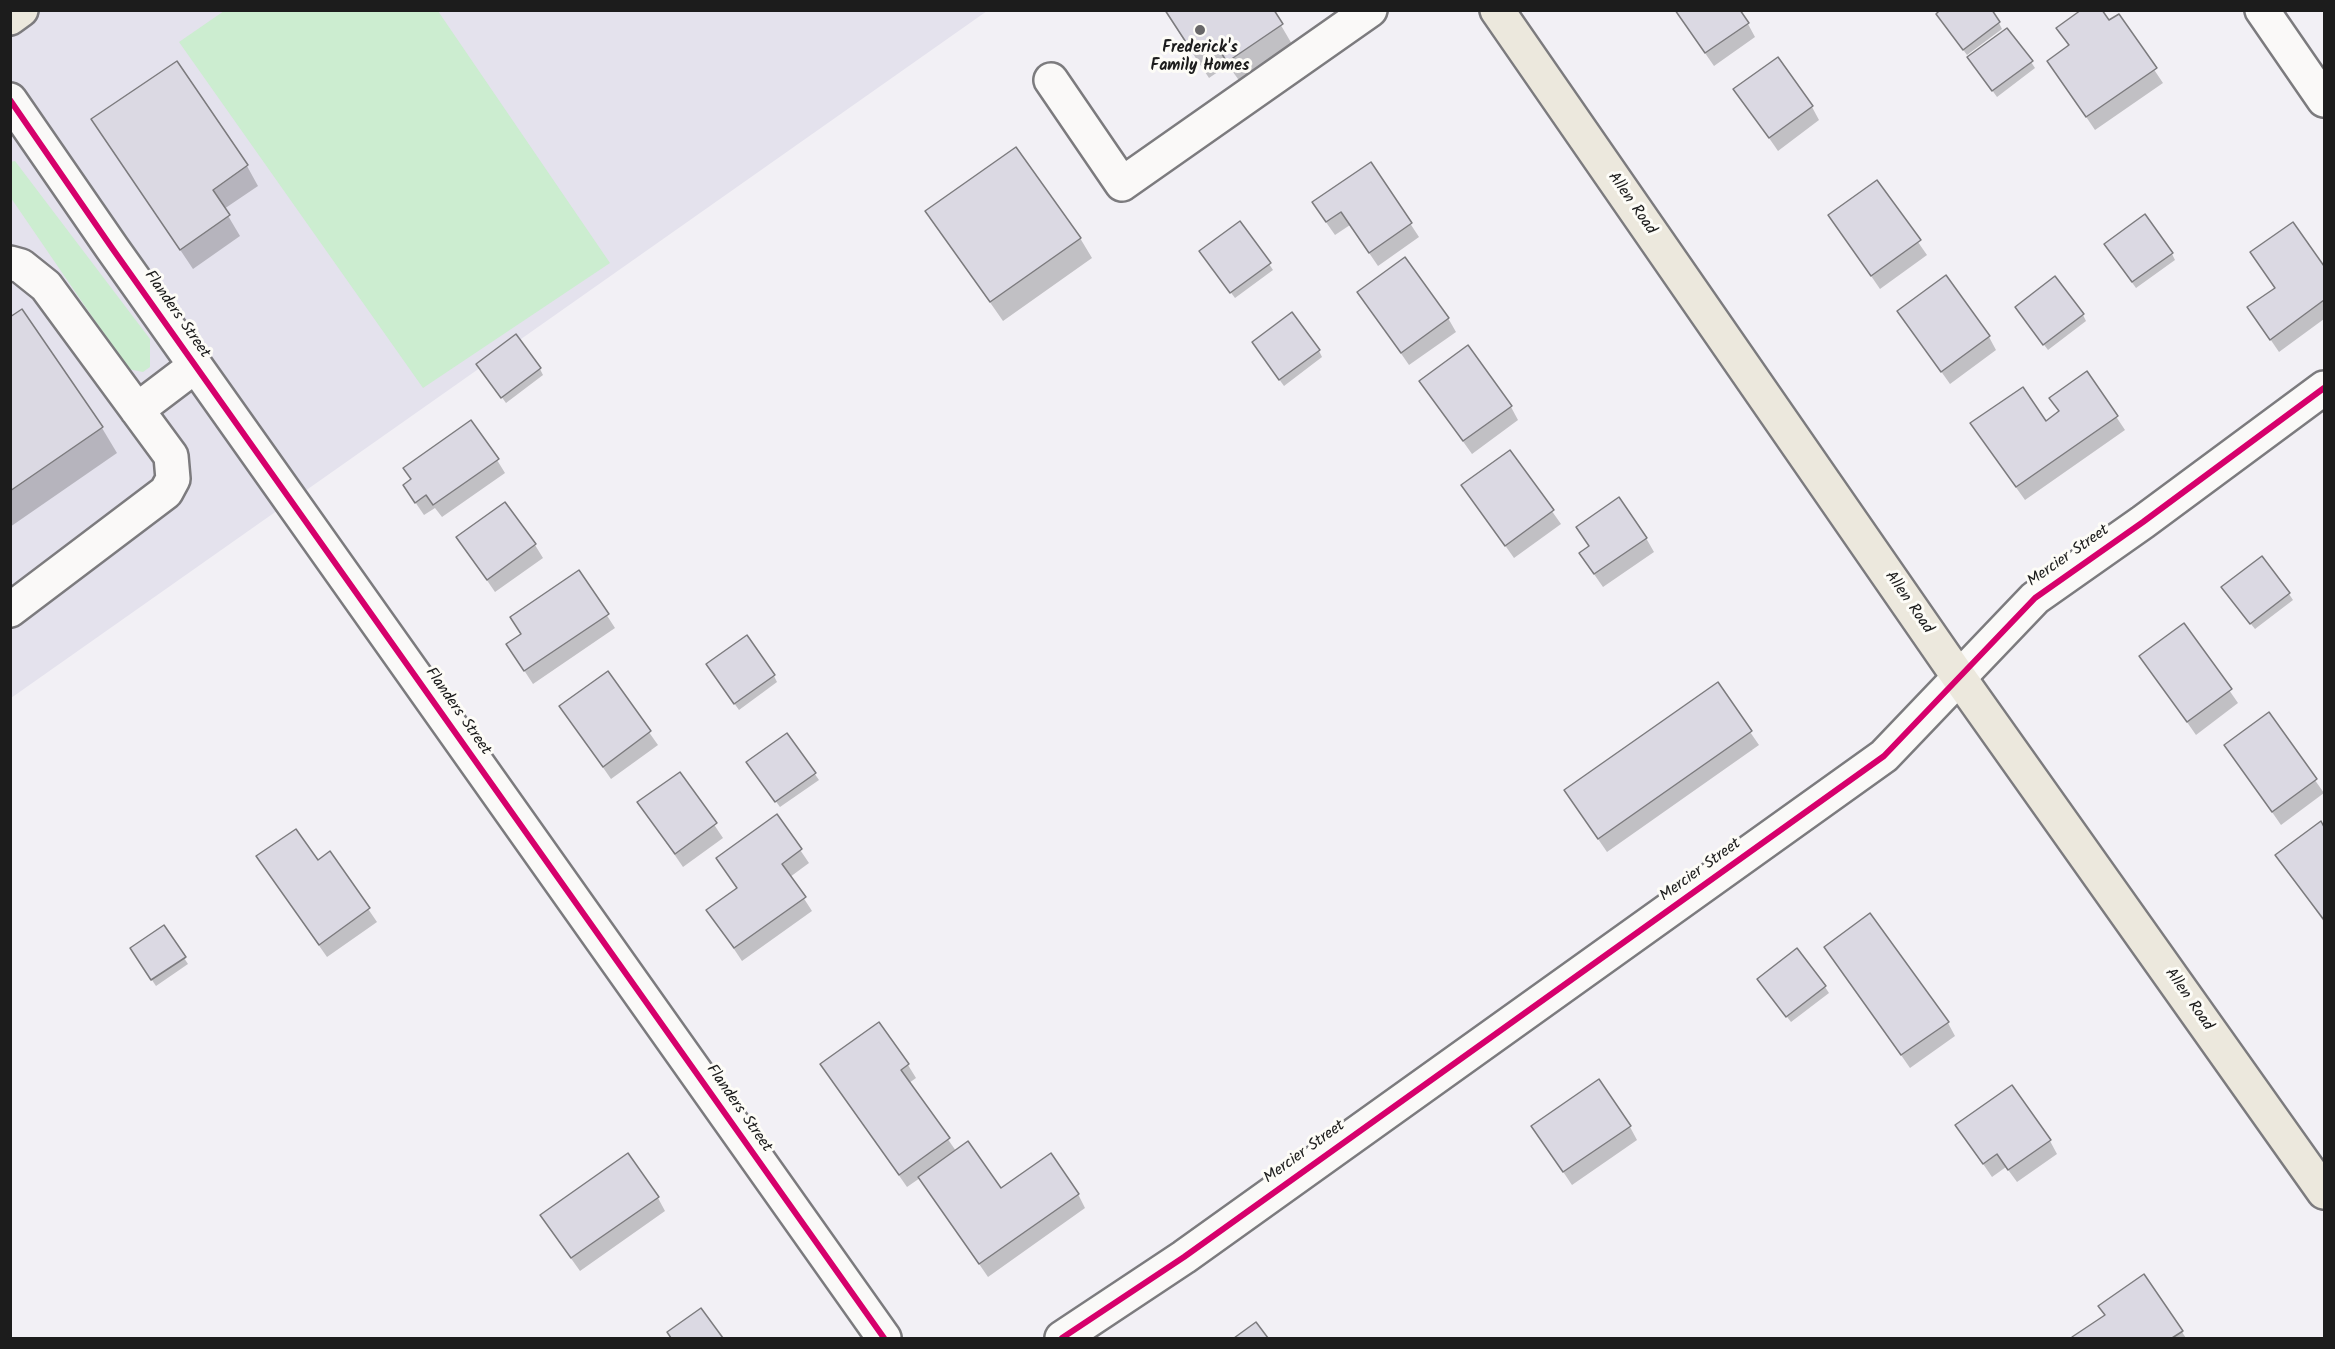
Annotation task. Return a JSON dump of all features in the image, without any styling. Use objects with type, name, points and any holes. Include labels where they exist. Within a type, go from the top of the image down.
[{"type":"main road","points":[[10,18],[21,10]]},
{"type":"main road","name":"Allen Road","points":[[1497,10],[1958,676],[2325,1192]]},
{"type":"street","points":[[1051,80],[1122,184],[1370,10]]},
{"type":"street","points":[[2262,10],[2325,100]]},
{"type":"street","name":"Flanders Street","points":[[10,100],[195,366],[884,1338]]},
{"type":"street","points":[[10,263],[21,266],[46,286],[171,456],[173,479],[166,492],[10,610]]},
{"type":"street","points":[[137,410],[195,366]]},
{"type":"street","name":"Mercier Street","points":[[1062,1338],[1184,1257],[1878,761],[2035,598],[2325,388]]},
{"type":"shaded area","points":[[11,11],[987,11],[11,698]]},
{"type":"green space","points":[[224,11],[438,11],[610,263],[423,388],[179,42]]},
{"type":"green space","points":[[15,161],[150,339],[150,367],[143,372],[128,369],[11,198],[10,162]]},
{"type":"building","points":[[1165,10],[1274,10],[1283,24],[1227,62],[1213,40],[1193,53]]},
{"type":"building","points":[[1675,10],[1740,10],[1749,23],[1705,53]]},
{"type":"building","points":[[1940,10],[1992,10],[2000,22],[1963,50],[1936,14]]},
{"type":"building","points":[[2081,10],[2102,10],[2109,20],[2119,14],[2157,68],[2086,117],[2047,61],[2069,45],[2056,28]]},
{"type":"building","points":[[2007,28],[2033,61],[1992,91],[1967,57]]},
{"type":"building","points":[[1778,57],[1813,106],[1769,138],[1733,89]]},
{"type":"building","points":[[177,61],[248,165],[213,190],[230,215],[180,250],[91,119]]},
{"type":"building","points":[[1016,147],[1081,238],[990,302],[925,211]]},
{"type":"building","points":[[1371,162],[1412,223],[1369,253],[1341,212],[1326,222],[1312,202]]},
{"type":"building","points":[[1877,180],[1921,240],[1871,276],[1828,215]]},
{"type":"building","points":[[2145,214],[2173,253],[2132,282],[2104,244]]},
{"type":"building","points":[[1240,221],[1271,263],[1230,293],[1199,251]]},
{"type":"building","points":[[2293,222],[2324,266],[2324,300],[2270,340],[2247,307],[2275,288],[2250,252]]},
{"type":"building","points":[[1405,257],[1449,318],[1401,353],[1357,292]]},
{"type":"building","points":[[1946,275],[1990,336],[1941,372],[1897,311]]},
{"type":"building","points":[[2055,276],[2084,314],[2043,345],[2015,307]]},
{"type":"building","points":[[22,309],[103,427],[10,491],[10,317]]},
{"type":"building","points":[[1292,312],[1320,350],[1279,380],[1252,342]]},
{"type":"building","points":[[516,334],[541,368],[501,398],[476,364]]},
{"type":"building","points":[[1468,345],[1512,406],[1463,441],[1419,381]]},
{"type":"building","points":[[2087,371],[2118,416],[2016,487],[1970,423],[2023,387],[2046,421],[2059,411],[2049,398]]},
{"type":"building","points":[[471,420],[499,459],[433,505],[426,495],[415,503],[403,485],[411,479],[403,468]]},
{"type":"building","points":[[1510,450],[1554,510],[1505,546],[1461,485]]},
{"type":"building","points":[[1619,497],[1647,538],[1594,574],[1579,553],[1589,546],[1576,527]]},
{"type":"building","points":[[505,502],[536,544],[487,580],[456,537]]},
{"type":"building","points":[[2262,556],[2290,593],[2250,624],[2221,587]]},
{"type":"building","points":[[579,570],[609,614],[524,671],[506,644],[521,634],[510,617]]},
{"type":"building","points":[[2184,623],[2232,689],[2187,722],[2139,656]]},
{"type":"building","points":[[747,635],[775,675],[734,704],[706,664]]},
{"type":"building","points":[[608,671],[651,731],[603,767],[559,706]]},
{"type":"building","points":[[1718,682],[1752,731],[1598,839],[1564,790]]},
{"type":"building","points":[[2269,712],[2317,779],[2272,812],[2224,745]]},
{"type":"building","points":[[787,733],[816,773],[775,802],[746,762]]},
{"type":"building","points":[[680,772],[717,823],[675,854],[637,802]]},
{"type":"building","points":[[777,814],[802,849],[782,864],[806,897],[734,948],[706,910],[737,888],[716,858]]},
{"type":"building","points":[[2321,821],[2324,827],[2324,920],[2275,855]]},
{"type":"building","points":[[296,829],[318,860],[330,851],[370,908],[319,945],[256,856]]},
{"type":"building","points":[[1870,913],[1949,1022],[1901,1055],[1824,947]]},
{"type":"building","points":[[164,925],[186,957],[151,980],[130,948]]},
{"type":"building","points":[[1797,948],[1826,986],[1786,1017],[1757,979]]},
{"type":"building","points":[[879,1022],[909,1064],[901,1070],[950,1138],[899,1175],[820,1064]]},
{"type":"building","points":[[1599,1079],[1631,1126],[1563,1172],[1531,1126]]},
{"type":"building","points":[[2012,1085],[2051,1140],[2008,1170],[1997,1154],[1983,1164],[1955,1125]]},
{"type":"building","points":[[968,1141],[1001,1188],[1051,1153],[1079,1194],[979,1264],[918,1177]]},
{"type":"building","points":[[628,1153],[659,1197],[571,1258],[540,1215]]},
{"type":"building","points":[[2144,1274],[2183,1331],[2172,1338],[2072,1337],[2105,1315],[2098,1306]]},
{"type":"building","points":[[701,1308],[723,1338],[671,1338],[667,1332]]},
{"type":"building","points":[[1256,1322],[1268,1338],[1234,1338]]},
{"type":"cycle path","points":[[10,100],[112,248],[884,1338]]},
{"type":"cycle path","points":[[1062,1338],[1184,1257],[1884,756],[2035,598],[2143,522],[2324,388]]},
{"type":"place","name":"Frederick's Family Homes","points":[[1200,30]]}]
